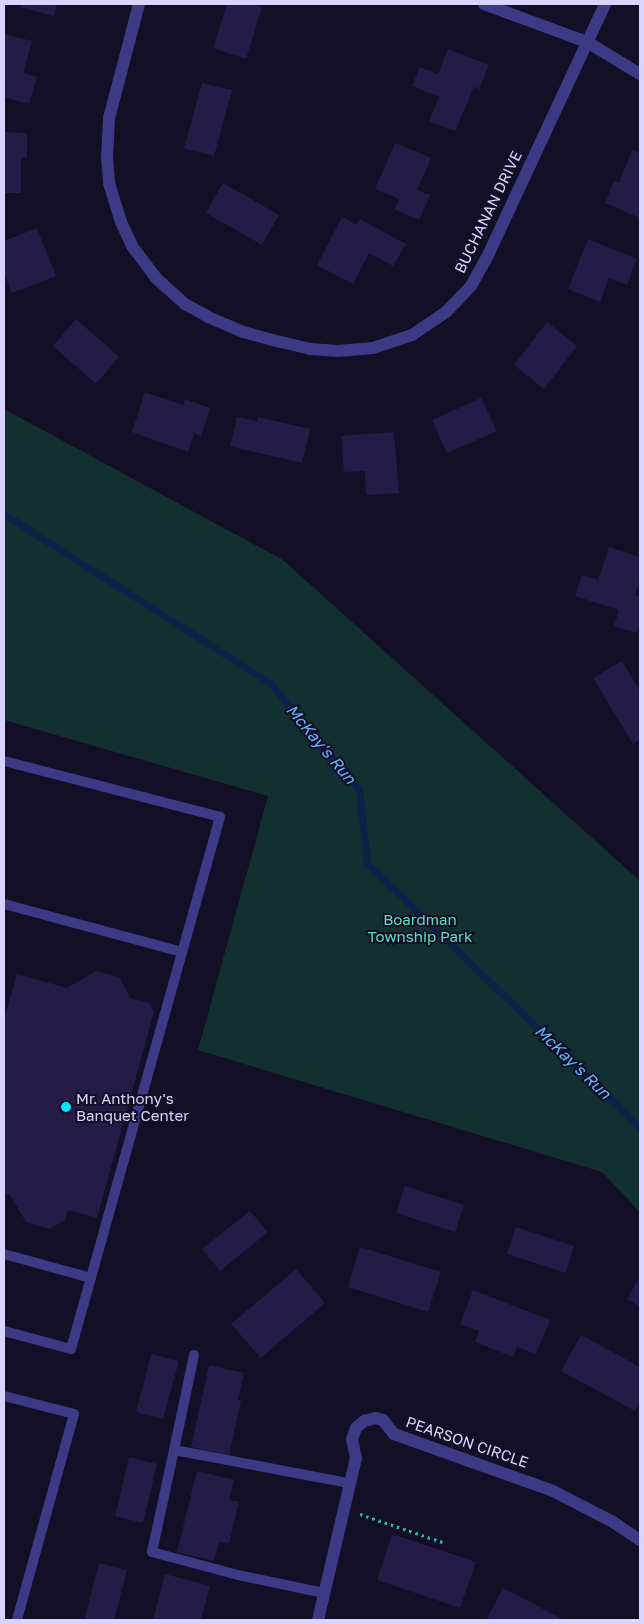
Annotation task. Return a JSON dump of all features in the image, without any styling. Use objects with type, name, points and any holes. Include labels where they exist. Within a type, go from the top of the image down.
[{"type":"street","name":"BUCHANAN DRIVE","points":[[139,4],[109,118],[106,158],[109,183],[121,222],[132,246],[156,278],[185,304],[208,317],[244,332],[272,340],[310,349],[338,352],[373,348],[412,335],[446,312],[471,286],[489,253],[605,4]]},
{"type":"street","points":[[484,4],[587,42],[640,74]]},
{"type":"street","name":"PEARSON CIRCLE","points":[[318,1620],[356,1458],[352,1439],[356,1428],[364,1420],[376,1418],[383,1420],[394,1434],[532,1482],[571,1499],[613,1522],[640,1540]]},
{"type":"lane","points":[[4,761],[220,817],[72,1349],[4,1331]]},
{"type":"lane","points":[[4,904],[182,952]]},
{"type":"lane","points":[[4,1254],[92,1278]]},
{"type":"lane","points":[[194,1355],[152,1552],[238,1576],[324,1593]]},
{"type":"lane","points":[[4,1396],[74,1414],[17,1620]]},
{"type":"lane","points":[[174,1450],[349,1483]]},
{"type":"path","points":[[358,1513],[445,1543]]},
{"type":"green space","name":"Boardman Township Park","points":[[4,409],[283,560],[640,881],[640,1212],[602,1172],[198,1050],[268,796],[4,720]]},
{"type":"building","points":[[21,4],[57,4],[54,16],[20,7]]},
{"type":"building","points":[[227,4],[251,4],[262,7],[246,59],[213,48]]},
{"type":"building","points":[[4,34],[32,41],[23,73],[37,77],[29,104],[4,97],[6,86],[4,86]]},
{"type":"building","points":[[448,49],[489,65],[479,89],[474,87],[455,131],[429,121],[439,97],[412,86],[420,67],[438,74]]},
{"type":"building","points":[[202,83],[232,90],[214,156],[184,148]]},
{"type":"building","points":[[4,132],[27,133],[27,158],[21,158],[21,193],[4,193]]},
{"type":"building","points":[[395,143],[431,158],[417,190],[430,195],[419,220],[394,209],[399,199],[375,189]]},
{"type":"building","points":[[632,150],[640,153],[640,218],[605,203],[614,181],[619,183]]},
{"type":"building","points":[[223,183],[279,215],[262,245],[206,213]]},
{"type":"building","points":[[342,217],[357,225],[360,219],[406,244],[393,266],[369,253],[353,284],[317,265]]},
{"type":"building","points":[[37,228],[56,276],[12,293],[4,273],[4,241]]},
{"type":"building","points":[[588,239],[637,259],[627,285],[609,278],[600,302],[568,289]]},
{"type":"building","points":[[76,319],[119,357],[96,384],[53,346]]},
{"type":"building","points":[[547,322],[577,346],[544,389],[514,365]]},
{"type":"building","points":[[145,392],[183,405],[185,399],[210,408],[201,436],[194,433],[188,452],[132,432]]},
{"type":"building","points":[[481,398],[497,431],[447,453],[432,420]]},
{"type":"building","points":[[237,417],[257,421],[258,417],[310,429],[302,463],[230,446]]},
{"type":"building","points":[[394,432],[399,493],[366,495],[365,471],[344,472],[341,436]]},
{"type":"building","points":[[609,547],[640,557],[640,578],[635,595],[640,597],[640,623],[637,633],[614,626],[619,610],[575,596],[582,575],[598,580]]},
{"type":"building","points":[[622,661],[640,691],[640,740],[633,744],[593,678]]},
{"type":"building","name":"Mr. Anthony's Banquet Center","points":[[96,971],[119,977],[130,998],[149,1003],[154,1012],[97,1218],[68,1210],[65,1220],[50,1229],[26,1222],[10,1195],[4,1193],[4,1020],[17,974],[67,988]]},
{"type":"building","points":[[405,1186],[464,1205],[455,1232],[396,1213]]},
{"type":"building","points":[[250,1211],[268,1232],[220,1271],[202,1249]]},
{"type":"building","points":[[516,1227],[574,1246],[566,1273],[507,1254]]},
{"type":"building","points":[[360,1247],[441,1272],[428,1312],[348,1287]]},
{"type":"building","points":[[296,1269],[325,1303],[261,1358],[231,1324]]},
{"type":"building","points":[[640,1276],[640,1307],[627,1299]]},
{"type":"building","points":[[473,1290],[550,1320],[536,1354],[517,1347],[513,1357],[475,1342],[479,1331],[460,1324]]},
{"type":"building","points":[[581,1335],[640,1367],[640,1402],[635,1411],[561,1371]]},
{"type":"building","points":[[151,1354],[179,1361],[163,1419],[136,1412]]},
{"type":"building","points":[[209,1365],[244,1373],[238,1400],[241,1400],[229,1456],[191,1447]]},
{"type":"building","points":[[129,1457],[157,1464],[143,1523],[115,1516]]},
{"type":"building","points":[[197,1471],[234,1480],[229,1500],[239,1502],[229,1544],[219,1542],[214,1561],[177,1552]]},
{"type":"building","points":[[392,1534],[476,1562],[460,1608],[377,1580]]},
{"type":"building","points":[[99,1563],[127,1570],[114,1620],[84,1620]]},
{"type":"building","points":[[165,1574],[210,1586],[201,1620],[153,1620]]},
{"type":"building","points":[[503,1588],[564,1620],[486,1620]]},
{"type":"waterway","name":"McKay's Run","points":[[4,514],[270,683],[359,789],[367,863],[640,1128]]},
{"type":"place","name":"Mr. Anthony's Banquet Center","points":[[66,1107]]}]
